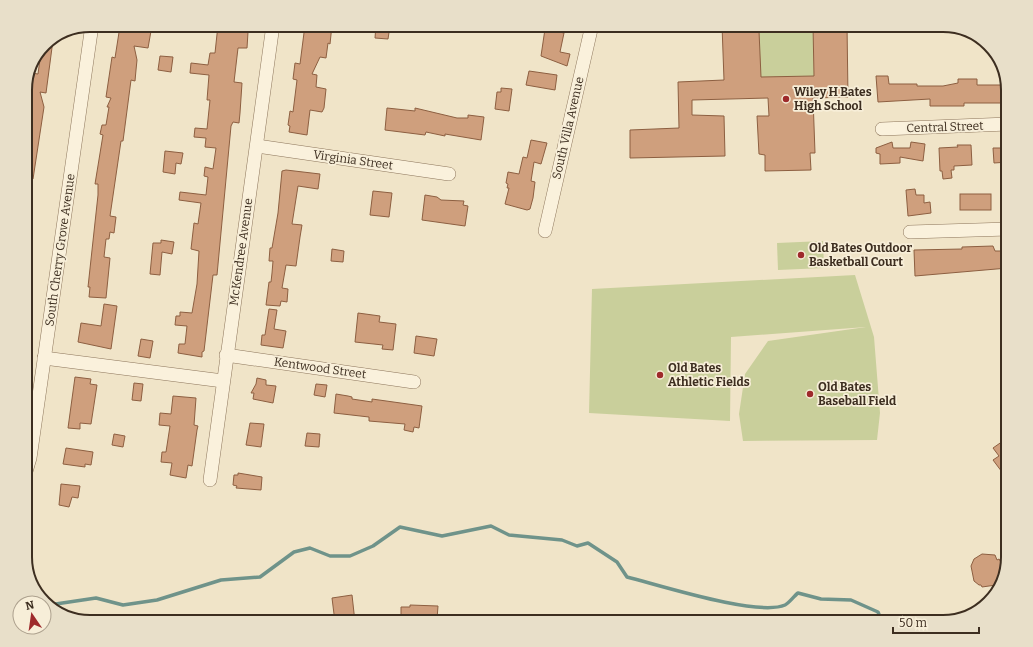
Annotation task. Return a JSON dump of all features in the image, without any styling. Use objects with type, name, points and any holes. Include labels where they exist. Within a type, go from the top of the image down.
[{"type":"street","name":"South Cherry Grove Avenue","points":[[32,433],[91,32]]},
{"type":"street","name":"McKendree Avenue","points":[[210,480],[226,355],[272,32]]},
{"type":"street","name":"South Villa Avenue","points":[[545,232],[590,32]]},
{"type":"street","name":"Central Street","points":[[882,129],[1001,124]]},
{"type":"street","name":"Virginia Street","points":[[257,146],[449,174]]},
{"type":"street","points":[[910,232],[1001,229]]},
{"type":"street","name":"Kentwood Street","points":[[226,355],[414,382]]},
{"type":"street","points":[[44,358],[223,381]]},
{"type":"green space","points":[[759,32],[813,32],[814,76],[756,78],[760,64]]},
{"type":"green space","name":"Old Bates Outdoor Basketball Court","points":[[823,241],[824,268],[778,270],[777,243]]},
{"type":"green space","name":"Old Bates Athletic Fields","points":[[855,275],[874,337],[880,413],[877,440],[743,441],[739,414],[745,374],[768,341],[866,327],[731,337],[730,421],[589,413],[592,289]]},
{"type":"building","points":[[119,32],[151,32],[148,48],[134,46],[137,60],[135,81],[131,80],[123,141],[121,141],[110,216],[116,217],[114,233],[110,232],[109,239],[106,239],[104,257],[110,258],[106,298],[89,297],[90,287],[88,287],[98,195],[98,184],[95,184],[103,135],[100,134],[102,125],[106,125],[109,107],[107,107],[111,98],[106,97],[112,57],[115,58]]},
{"type":"building","points":[[217,32],[248,32],[247,48],[238,48],[234,82],[242,83],[239,123],[233,122],[231,126],[217,275],[213,275],[202,357],[178,353],[179,344],[185,344],[187,326],[175,325],[176,316],[180,316],[180,312],[192,313],[197,284],[199,251],[191,249],[194,223],[198,224],[201,203],[179,200],[180,192],[206,195],[208,177],[204,176],[205,167],[213,169],[216,148],[205,147],[206,138],[194,137],[195,128],[207,129],[210,100],[207,100],[209,75],[190,73],[191,63],[208,65],[210,53],[215,53]]},
{"type":"building","points":[[304,32],[331,32],[326,58],[320,57],[312,74],[317,75],[316,87],[326,89],[324,108],[322,112],[310,110],[307,135],[289,132],[290,126],[288,125],[290,111],[293,112],[297,80],[293,79],[295,63],[300,64]]},
{"type":"building","points":[[375,32],[389,32],[388,39],[375,38]]},
{"type":"building","points":[[545,32],[564,33],[560,52],[570,54],[567,66],[541,56]]},
{"type":"building","name":"Wiley H Bates High School","points":[[722,32],[759,32],[761,77],[814,76],[813,32],[847,32],[848,97],[813,98],[815,153],[810,153],[811,170],[765,171],[765,155],[759,154],[757,116],[769,116],[768,98],[692,100],[692,115],[724,116],[725,156],[630,158],[630,130],[679,128],[678,82],[724,80]]},
{"type":"building","points":[[52,47],[46,93],[40,92],[44,107],[33,179],[32,86],[34,73],[38,74],[40,62]]},
{"type":"building","points":[[160,56],[173,57],[171,72],[158,70]]},
{"type":"building","points":[[529,71],[557,75],[555,90],[526,85]]},
{"type":"building","points":[[876,76],[888,76],[889,84],[943,86],[958,83],[958,79],[977,79],[977,85],[1001,86],[1001,103],[964,103],[964,106],[930,106],[930,99],[878,102]]},
{"type":"building","points":[[501,88],[512,89],[509,111],[495,109],[497,92],[501,92]]},
{"type":"building","points":[[387,108],[415,111],[415,108],[457,118],[468,118],[468,115],[484,117],[481,140],[445,134],[445,136],[426,132],[425,135],[385,130]]},
{"type":"building","points":[[531,140],[547,143],[541,164],[534,162],[531,181],[535,182],[533,198],[530,209],[527,210],[505,204],[509,188],[507,188],[508,184],[506,183],[508,172],[519,174],[523,157],[527,158]]},
{"type":"building","points":[[892,142],[893,148],[910,148],[911,142],[925,144],[923,161],[900,157],[900,163],[880,164],[880,154],[876,153],[876,148]]},
{"type":"building","points":[[957,145],[971,145],[972,165],[954,166],[954,170],[951,170],[952,178],[943,179],[942,171],[940,171],[939,148],[958,147]]},
{"type":"building","points":[[993,148],[1001,148],[1001,162],[994,163]]},
{"type":"building","points":[[165,151],[183,153],[181,164],[176,163],[175,174],[163,172]]},
{"type":"building","points":[[286,170],[320,174],[318,189],[298,186],[292,224],[302,225],[296,266],[286,265],[282,288],[288,289],[287,302],[281,301],[280,306],[266,305],[269,282],[271,282],[273,261],[269,261],[270,248],[272,248],[278,213],[282,171]]},
{"type":"building","points":[[915,189],[916,195],[924,195],[924,203],[930,202],[931,213],[908,216],[906,190]]},
{"type":"building","points":[[373,191],[392,193],[389,217],[370,215]]},
{"type":"building","points":[[960,194],[991,194],[991,210],[960,210]]},
{"type":"building","points":[[425,195],[437,197],[441,200],[464,201],[463,205],[468,206],[465,226],[422,220]]},
{"type":"building","points":[[161,240],[174,242],[172,254],[162,252],[160,275],[150,274],[153,243],[161,243]]},
{"type":"building","points":[[993,246],[995,251],[1001,251],[1001,269],[915,276],[914,250],[962,249],[962,247]]},
{"type":"building","points":[[332,249],[344,251],[343,262],[331,261]]},
{"type":"building","points":[[104,304],[117,306],[111,349],[78,342],[81,323],[101,326]]},
{"type":"building","points":[[269,309],[277,310],[274,329],[286,331],[283,348],[261,345],[262,335],[265,335]]},
{"type":"building","points":[[358,313],[380,316],[379,322],[396,324],[393,350],[382,349],[383,345],[355,342]]},
{"type":"building","points":[[416,336],[437,339],[434,356],[414,353]]},
{"type":"building","points":[[141,339],[153,341],[150,358],[138,356]]},
{"type":"building","points":[[75,377],[91,379],[90,384],[97,385],[91,424],[80,423],[80,429],[68,428]]},
{"type":"building","points":[[257,378],[266,380],[266,385],[276,386],[273,403],[253,399],[254,393],[251,393],[256,384]]},
{"type":"building","points":[[134,383],[143,384],[141,401],[132,400]]},
{"type":"building","points":[[316,384],[327,385],[325,397],[314,395]]},
{"type":"building","points":[[336,394],[352,397],[352,399],[372,402],[372,399],[422,406],[419,428],[414,427],[413,432],[404,430],[405,424],[369,421],[369,417],[334,413]]},
{"type":"building","points":[[173,396],[196,398],[194,425],[198,426],[192,466],[188,465],[186,478],[170,475],[172,463],[161,462],[162,452],[166,452],[170,426],[159,425],[160,413],[171,414]]},
{"type":"building","points":[[250,423],[264,424],[261,447],[246,445]]},
{"type":"building","points":[[307,433],[320,434],[319,447],[305,446]]},
{"type":"building","points":[[114,434],[125,436],[123,447],[112,445]]},
{"type":"building","points":[[1001,442],[1001,471],[993,460],[999,456],[993,448]]},
{"type":"building","points":[[66,448],[93,452],[91,465],[85,464],[85,467],[63,464]]},
{"type":"building","points":[[238,473],[262,477],[261,490],[236,488],[237,486],[233,485],[234,475],[238,475]]},
{"type":"building","points":[[61,484],[80,486],[78,498],[72,497],[69,507],[59,505]]},
{"type":"building","points":[[982,554],[995,555],[997,560],[999,559],[1001,564],[997,579],[993,585],[982,587],[974,581],[971,566],[974,559]]},
{"type":"building","points":[[352,595],[354,615],[334,615],[332,598]]},
{"type":"building","points":[[410,605],[438,606],[437,615],[401,615],[401,607],[410,607]]},
{"type":"waterway","points":[[56,604],[96,598],[123,605],[157,600],[221,580],[260,577],[294,552],[310,548],[330,556],[350,556],[373,546],[400,527],[442,536],[491,526],[509,535],[562,540],[577,546],[588,543],[617,562],[627,577],[684,593],[732,604],[772,608],[785,605],[798,593],[821,599],[851,600],[878,612],[879,615]]},
{"type":"place","name":"Wiley H Bates High School","points":[[786,99]]},
{"type":"place","name":"Old Bates Outdoor Basketball Court","points":[[801,255]]},
{"type":"place","name":"Old Bates Athletic Fields","points":[[660,375]]},
{"type":"place","name":"Old Bates Baseball Field","points":[[810,394]]}]
